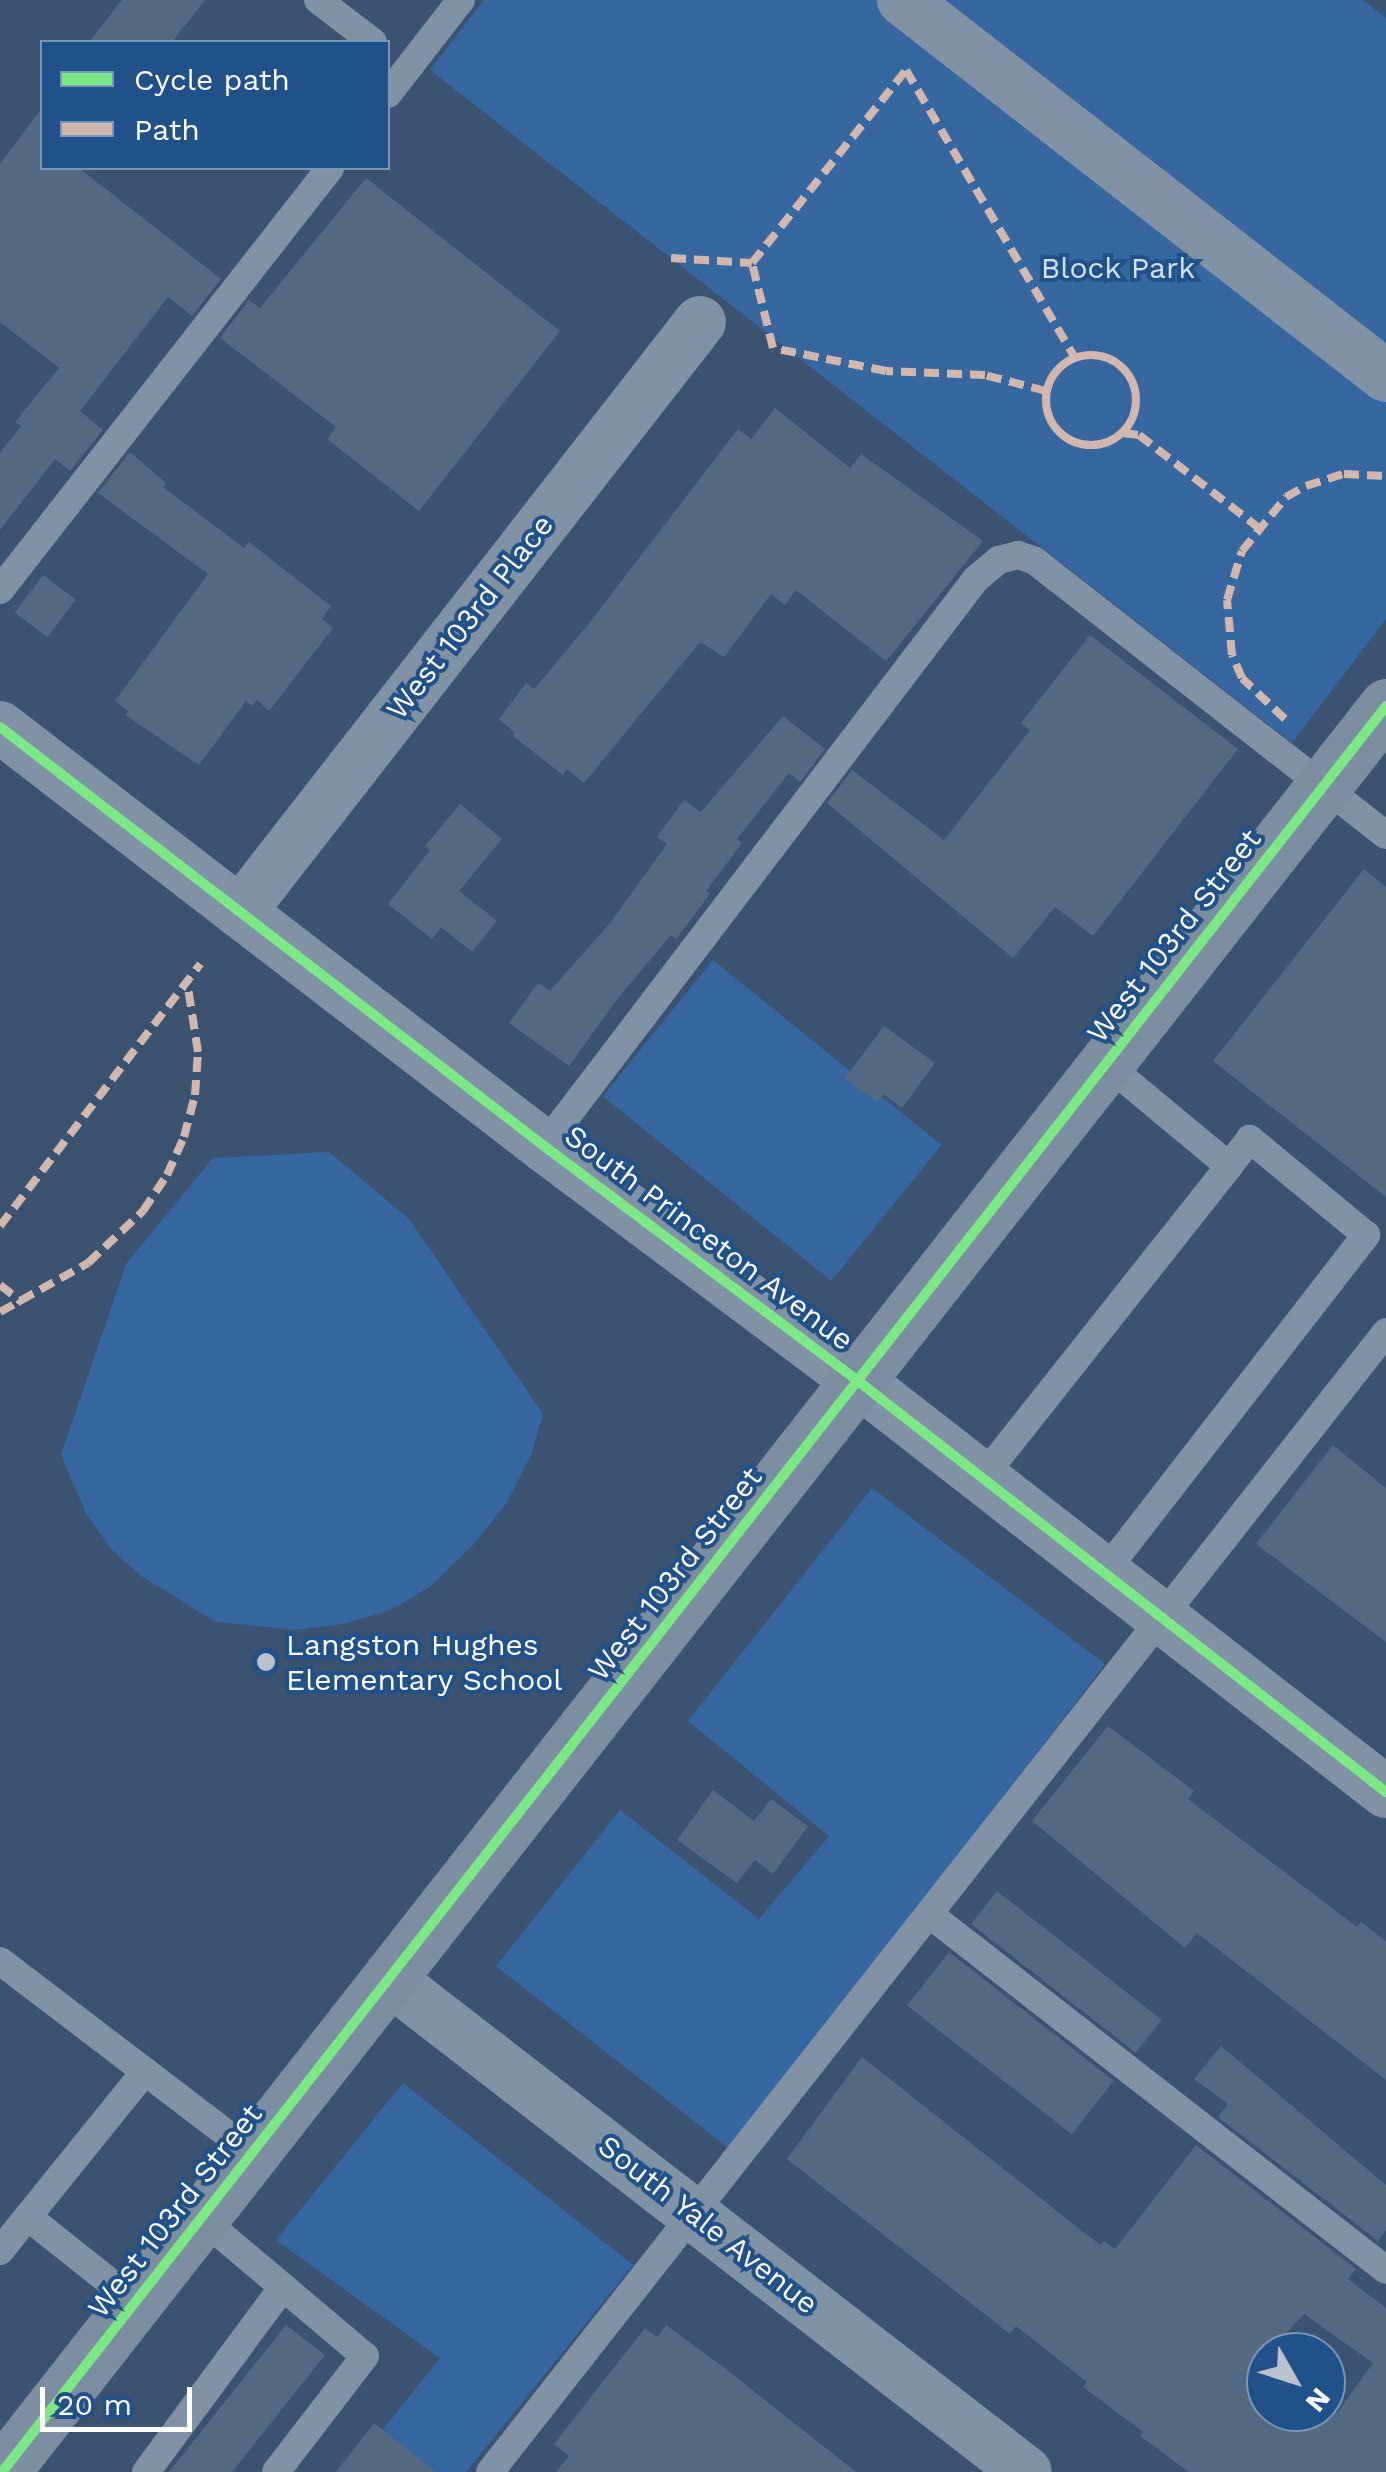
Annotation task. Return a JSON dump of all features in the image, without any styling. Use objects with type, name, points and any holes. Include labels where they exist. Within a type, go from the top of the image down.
[{"type":"main road","name":"West 103rd Street","points":[[7,2454],[201,2218],[1386,706]]},
{"type":"street","points":[[903,0],[1386,376]]},
{"type":"street","name":"West 103rd Place","points":[[240,912],[700,322]]},
{"type":"street","name":"South Princeton Avenue","points":[[0,727],[544,1146],[858,1381],[1386,1792]]},
{"type":"street","name":"South Yale Avenue","points":[[389,1979],[1026,2472]]},
{"type":"lane","points":[[318,0],[370,40]]},
{"type":"lane","points":[[390,87],[397,61],[461,0]]},
{"type":"lane","points":[[0,590],[328,170]]},
{"type":"lane","points":[[544,1146],[976,579],[999,560],[1018,554],[1035,561],[1386,835]]},
{"type":"lane","points":[[1106,1064],[1229,1166]]},
{"type":"lane","points":[[982,1478],[1250,1139],[1366,1235],[1104,1572]]},
{"type":"lane","points":[[490,2472],[1386,1332]]},
{"type":"lane","points":[[929,1914],[1386,2270]]},
{"type":"lane","points":[[0,1961],[252,2153]]},
{"type":"lane","points":[[0,2251],[145,2071]]},
{"type":"lane","points":[[28,2216],[134,2302]]},
{"type":"lane","points":[[201,2218],[365,2356],[276,2472]]},
{"type":"lane","points":[[146,2472],[283,2286]]},
{"type":"green space","name":"Block Park","points":[[484,0],[1363,0],[1386,18],[1386,619],[1292,743],[430,70]]},
{"type":"green space","points":[[713,960],[941,1145],[831,1281],[603,1096]]},
{"type":"green space","points":[[329,1152],[409,1219],[543,1414],[531,1455],[506,1504],[473,1545],[431,1586],[391,1610],[343,1624],[295,1630],[216,1622],[141,1576],[111,1549],[86,1513],[61,1455],[126,1264],[213,1158]]},
{"type":"green space","points":[[872,1488],[1105,1664],[731,2150],[496,1966],[620,1810],[759,1919],[829,1836],[688,1721]]},
{"type":"green space","points":[[403,2083],[633,2265],[466,2472],[430,2472],[381,2432],[440,2358],[276,2240]]},
{"type":"building","points":[[122,0],[205,0],[174,40],[91,40]]},
{"type":"building","points":[[40,111],[40,170],[82,170],[221,279],[192,316],[168,297],[80,411],[103,430],[70,471],[55,459],[0,530],[0,453],[21,426],[15,422],[59,368],[0,322],[0,164]]},
{"type":"building","points":[[366,178],[560,331],[419,511],[327,439],[336,427],[220,338],[249,300],[260,308]]},
{"type":"building","points":[[775,408],[850,468],[861,454],[983,541],[886,661],[796,590],[785,605],[771,594],[724,657],[700,642],[584,783],[567,769],[563,775],[513,736],[515,733],[499,719],[526,683],[534,689],[590,622],[738,429],[751,439]]},
{"type":"building","points":[[130,452],[166,483],[163,487],[244,548],[249,542],[331,606],[322,619],[333,628],[269,711],[257,700],[252,706],[246,701],[199,765],[125,715],[128,711],[115,701],[208,574],[98,493]]},
{"type":"building","points":[[43,575],[76,600],[47,637],[15,613]]},
{"type":"building","points":[[1090,635],[1238,749],[1093,936],[1055,907],[1013,958],[827,803],[852,770],[944,840],[1030,730],[1021,723]]},
{"type":"building","points":[[783,716],[825,749],[800,782],[789,773],[737,839],[742,843],[706,891],[710,894],[676,939],[671,935],[618,998],[569,1066],[509,1023],[538,983],[550,991],[610,923],[667,844],[657,837],[684,800],[701,812]]},
{"type":"building","points":[[460,804],[502,839],[459,891],[497,921],[472,952],[441,927],[432,939],[388,904],[430,850],[425,846]]},
{"type":"building","points":[[1364,869],[1386,887],[1386,1197],[1213,1061]]},
{"type":"building","points":[[884,1026],[935,1063],[902,1108],[883,1094],[878,1102],[845,1078]]},
{"type":"building","points":[[1333,1445],[1386,1488],[1386,1642],[1256,1544]]},
{"type":"building","points":[[1108,1726],[1194,1791],[1188,1799],[1357,1927],[1361,1922],[1386,1941],[1386,2080],[1197,1933],[1185,1948],[1032,1821]]},
{"type":"building","points":[[713,1790],[754,1821],[771,1799],[808,1826],[773,1874],[755,1860],[737,1883],[677,1840]]},
{"type":"building","points":[[997,1891],[1162,2020],[1136,2053],[971,1924]]},
{"type":"building","points":[[949,1952],[1114,2081],[1072,2134],[907,2006]]},
{"type":"building","points":[[1221,2046],[1386,2185],[1386,2230],[1378,2241],[1218,2117],[1228,2104],[1194,2079]]},
{"type":"building","points":[[862,2057],[1100,2245],[1104,2241],[1115,2249],[1196,2145],[1356,2269],[1348,2279],[1386,2308],[1386,2472],[1189,2472],[1140,2436],[1143,2432],[1083,2387],[1087,2382],[1016,2326],[1010,2334],[787,2159]]},
{"type":"building","points":[[286,2325],[325,2355],[232,2472],[169,2472]]},
{"type":"building","points":[[666,2325],[856,2472],[556,2472],[569,2456],[554,2444],[645,2328],[657,2337]]},
{"type":"building","points":[[374,2423],[436,2472],[336,2472]]},
{"type":"marked path","points":[[1046,391],[985,375],[886,371],[773,348],[752,263],[906,70],[1075,358]]},
{"type":"marked path","points":[[671,258],[752,263]]},
{"type":"marked path","points":[[1091,355],[1108,358],[1123,368],[1133,383],[1136,400],[1133,417],[1123,432],[1108,442],[1091,445],[1074,442],[1059,432],[1049,417],[1046,400],[1049,383],[1059,368],[1074,358],[1091,355]]},
{"type":"marked path","points":[[1123,433],[1139,435],[1259,528]]},
{"type":"marked path","points":[[1285,719],[1242,678],[1232,655],[1227,600],[1242,551],[1286,497],[1306,486],[1344,474],[1386,476]]},
{"type":"marked path","points":[[0,1226],[200,964]]},
{"type":"marked path","points":[[0,1312],[88,1263],[143,1211],[167,1175],[184,1137],[195,1095],[198,1052],[187,981]]},
{"type":"marked path","points":[[0,1285],[23,1303]]},
{"type":"cycle path","points":[[2,2472],[1386,706]]},
{"type":"cycle path","points":[[0,727],[544,1146],[858,1381],[1386,1792]]},
{"type":"place","name":"Langston Hughes Elementary School","points":[[266,1662]]}]
